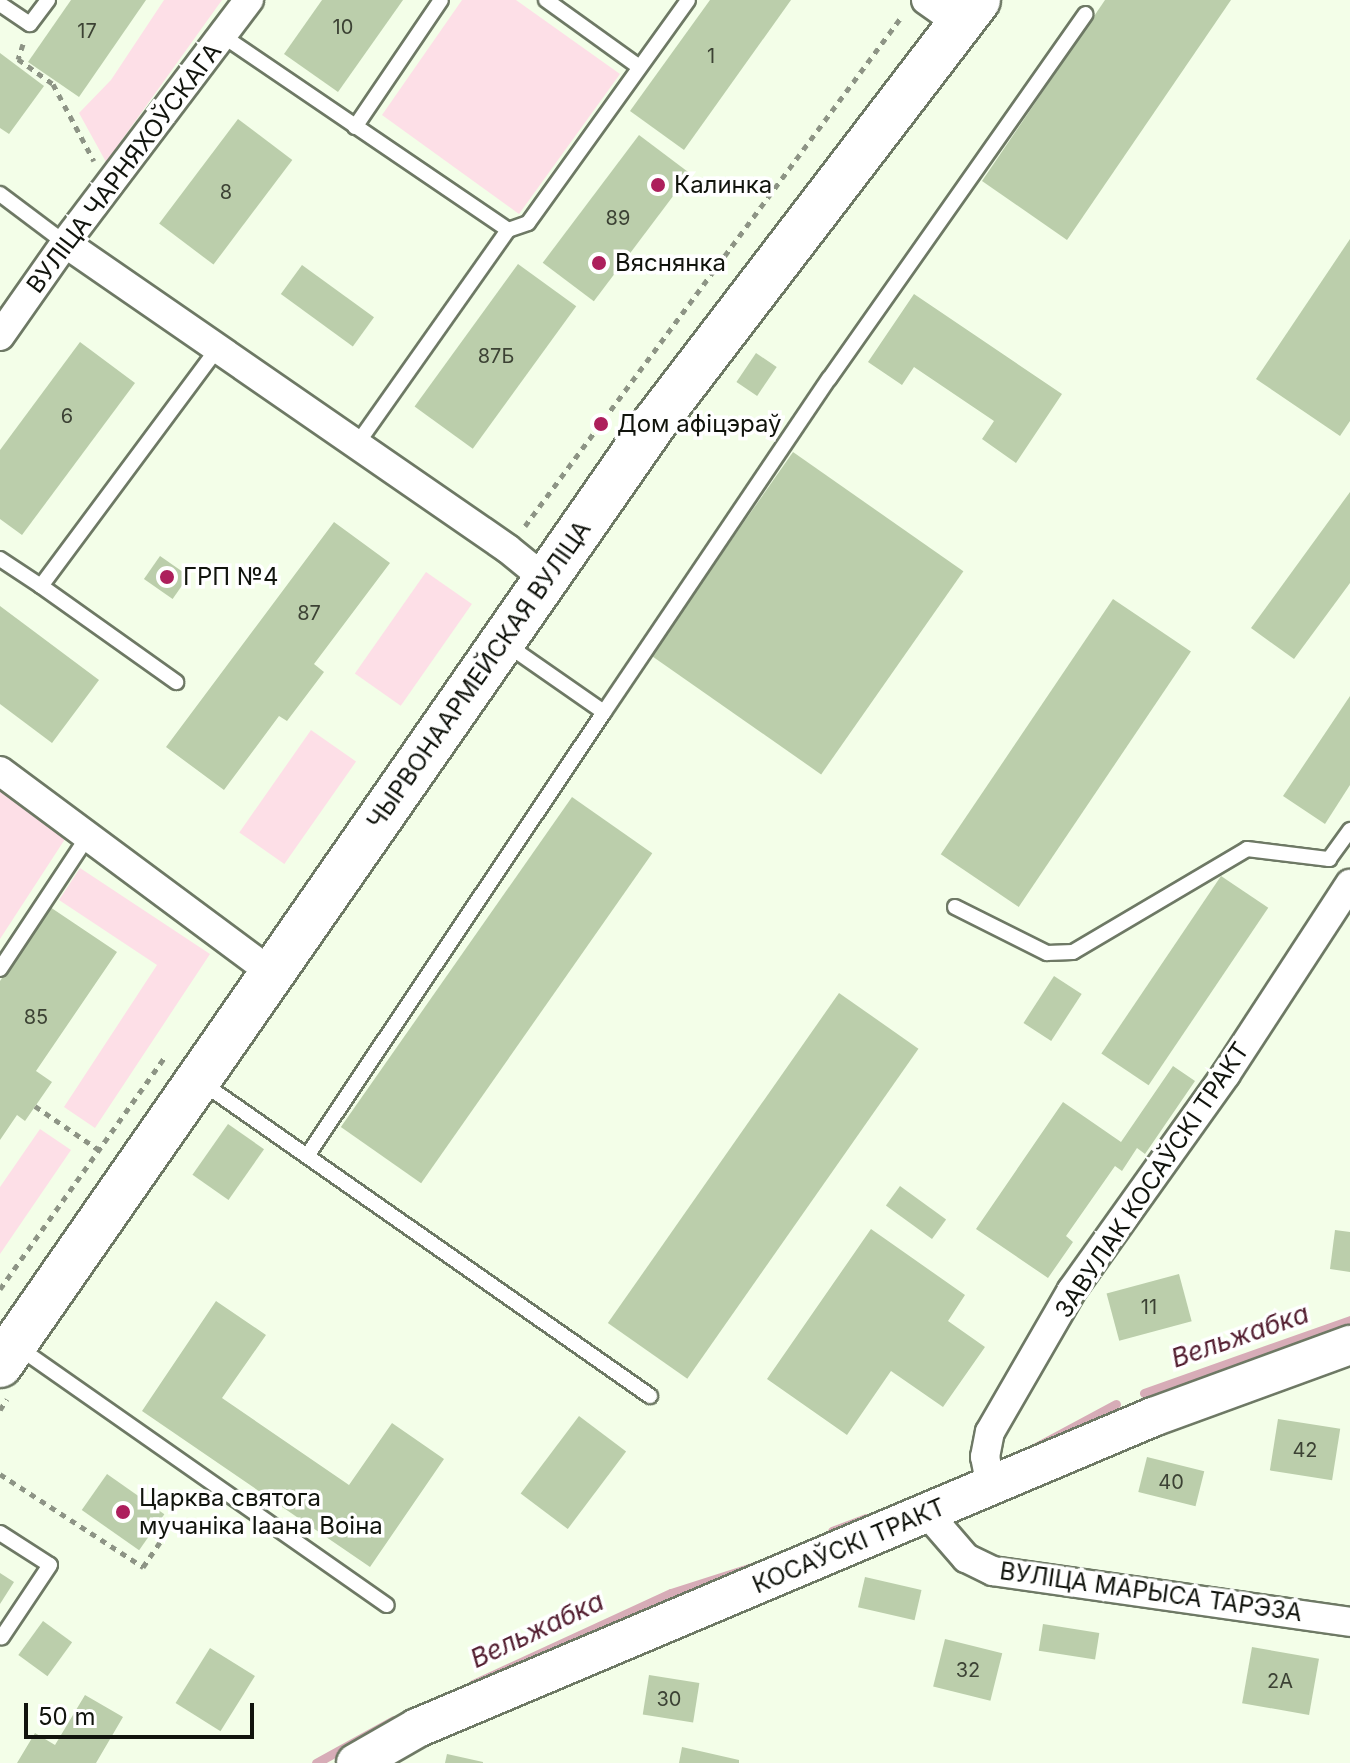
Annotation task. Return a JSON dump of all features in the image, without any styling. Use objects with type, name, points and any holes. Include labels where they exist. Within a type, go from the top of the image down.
[{"type":"highway","name":"ЧЫРВОНААРМЕЙСКАЯ ВУЛІЦА","points":[[7,1355],[942,9]]},
{"type":"main road","name":"КОСАЎСКІ ТРАКТ","points":[[356,1763],[417,1728],[1153,1417],[1350,1345]]},
{"type":"street","name":"ВУЛІЦА ЧАРНЯХОЎСКАГА","points":[[0,336],[65,243],[249,0]]},
{"type":"street","points":[[65,243],[508,549],[546,580]]},
{"type":"street","points":[[0,771],[271,972]]},
{"type":"street","name":"ЗАВУЛАК КОСАЎСКІ ТРАКТ","points":[[991,1487],[985,1457],[990,1432],[1072,1290],[1226,1074],[1350,884]]},
{"type":"street","name":"ВУЛІЦА МАРЫСА ТАРЭЗА","points":[[927,1513],[966,1558],[993,1571],[1350,1622]]},
{"type":"lane","points":[[0,4],[30,24],[48,0]]},
{"type":"lane","points":[[355,127],[441,0]]},
{"type":"lane","points":[[546,0],[638,66]]},
{"type":"lane","points":[[357,444],[508,230],[528,223],[688,0]]},
{"type":"lane","points":[[307,1156],[829,379],[1086,14]]},
{"type":"lane","points":[[223,36],[508,230]]},
{"type":"lane","points":[[0,194],[65,243]]},
{"type":"lane","points":[[41,586],[218,348]]},
{"type":"lane","points":[[0,559],[176,682]]},
{"type":"lane","points":[[503,642],[604,712]]},
{"type":"lane","points":[[955,907],[1047,953],[1073,952],[1247,849],[1329,859],[1350,830]]},
{"type":"lane","points":[[0,969],[88,836]]},
{"type":"lane","points":[[198,1079],[650,1396]]},
{"type":"lane","points":[[7,1355],[387,1605]]},
{"type":"lane","points":[[0,1533],[50,1565],[2,1637]]},
{"type":"path","points":[[508,549],[942,9]]},
{"type":"path","points":[[30,24],[18,59],[53,84],[108,186]]},
{"type":"path","points":[[35,1106],[99,1150]]},
{"type":"path","points":[[0,1474],[143,1567],[173,1523]]},
{"type":"shaded area","points":[[164,0],[222,0],[106,162],[79,113],[111,80]]},
{"type":"shaded area","points":[[462,0],[516,0],[620,74],[519,214],[382,115]]},
{"type":"shaded area","points":[[426,572],[472,604],[401,706],[355,674]]},
{"type":"shaded area","points":[[311,730],[356,762],[284,864],[239,832]]},
{"type":"shaded area","points":[[0,783],[67,836],[0,939]]},
{"type":"shaded area","points":[[80,868],[210,954],[95,1128],[64,1107],[157,965],[59,900]]},
{"type":"shaded area","points":[[40,1129],[71,1150],[0,1254],[0,1187]]},
{"type":"building","points":[[71,0],[146,0],[79,97],[28,62]]},
{"type":"building","points":[[322,0],[403,0],[338,92],[284,54]]},
{"type":"building","points":[[710,0],[791,0],[684,150],[630,111]]},
{"type":"building","points":[[1105,0],[1231,0],[1067,240],[982,181]]},
{"type":"building","points":[[0,53],[44,86],[9,134],[0,128]]},
{"type":"building","points":[[238,119],[292,160],[213,265],[159,224]]},
{"type":"building","points":[[639,135],[690,174],[594,301],[543,263]]},
{"type":"building","points":[[1350,239],[1350,421],[1340,436],[1256,379]]},
{"type":"building","points":[[518,264],[576,306],[473,449],[415,406]]},
{"type":"building","points":[[302,265],[374,317],[353,346],[281,294]]},
{"type":"building","points":[[914,294],[1062,394],[1016,463],[982,439],[994,421],[914,367],[902,385],[868,362]]},
{"type":"building","points":[[80,342],[135,383],[22,535],[0,519],[0,450]]},
{"type":"building","points":[[756,353],[777,367],[757,396],[736,382]]},
{"type":"building","points":[[793,452],[963,571],[821,774],[651,655]]},
{"type":"building","points":[[1350,492],[1350,583],[1294,659],[1251,628]]},
{"type":"building","points":[[334,522],[390,563],[314,664],[324,672],[287,721],[279,716],[224,790],[166,747]]},
{"type":"building","name":"ГРП №4","points":[[160,556],[189,576],[173,599],[144,579]]},
{"type":"building","points":[[1113,599],[1191,652],[1019,907],[941,854]]},
{"type":"building","points":[[0,606],[99,680],[52,743],[0,704]]},
{"type":"building","points":[[1350,696],[1350,785],[1325,824],[1283,796]]},
{"type":"building","points":[[572,797],[652,853],[421,1183],[341,1127]]},
{"type":"building","points":[[1221,876],[1268,908],[1149,1085],[1101,1053]]},
{"type":"building","points":[[50,907],[117,952],[36,1071],[52,1082],[25,1121],[17,1115],[0,1140],[0,981]]},
{"type":"building","points":[[1054,976],[1082,994],[1051,1041],[1024,1023]]},
{"type":"building","points":[[839,993],[918,1049],[687,1379],[608,1323]]},
{"type":"building","points":[[1173,1066],[1195,1081],[1145,1154],[1137,1148],[1122,1171],[1115,1166],[1066,1236],[1073,1242],[1048,1278],[976,1229],[1063,1102],[1121,1142]]},
{"type":"building","points":[[228,1124],[264,1149],[228,1200],[192,1175]]},
{"type":"building","points":[[900,1186],[946,1220],[932,1239],[886,1205]]},
{"type":"building","points":[[871,1229],[965,1295],[948,1321],[985,1347],[943,1407],[891,1371],[847,1435],[767,1379]]},
{"type":"building","points":[[1335,1230],[1350,1232],[1350,1272],[1330,1269]]},
{"type":"building","points":[[1179,1274],[1192,1321],[1119,1341],[1107,1293]]},
{"type":"building","points":[[216,1301],[266,1335],[222,1398],[349,1485],[392,1423],[444,1459],[370,1567],[142,1411]]},
{"type":"building","points":[[579,1416],[626,1452],[568,1529],[521,1493]]},
{"type":"building","points":[[1278,1419],[1340,1429],[1332,1480],[1270,1470]]},
{"type":"building","points":[[1147,1457],[1204,1471],[1196,1506],[1138,1492]]},
{"type":"building","name":"Царква святога мучаніка Іаана Воіна","points":[[107,1474],[164,1514],[139,1550],[82,1510]]},
{"type":"building","points":[[0,1573],[14,1582],[0,1604]]},
{"type":"building","points":[[865,1577],[922,1590],[915,1620],[858,1607]]},
{"type":"building","points":[[43,1621],[72,1642],[47,1676],[18,1655]]},
{"type":"building","points":[[1043,1624],[1099,1633],[1095,1660],[1039,1651]]},
{"type":"building","points":[[945,1639],[1002,1653],[990,1701],[933,1687]]},
{"type":"building","points":[[1252,1647],[1319,1659],[1309,1715],[1242,1703]]},
{"type":"building","points":[[210,1648],[255,1676],[221,1731],[176,1703]]},
{"type":"building","points":[[649,1675],[699,1683],[693,1722],[643,1715]]},
{"type":"building","points":[[85,1695],[123,1717],[96,1763],[17,1763],[35,1733],[55,1745]]},
{"type":"building","points":[[682,1747],[739,1760],[739,1763],[679,1763]]},
{"type":"building","points":[[447,1754],[483,1762],[483,1763],[445,1763]]},
{"type":"waterway","name":"Вельжабка","points":[[1144,1393],[1350,1320]]},
{"type":"waterway","name":"Вельжабка","points":[[1034,1448],[1116,1404]]},
{"type":"waterway","name":"Вельжабка","points":[[832,1531],[866,1518]]},
{"type":"waterway","name":"Вельжабка","points":[[473,1684],[671,1593],[758,1565]]},
{"type":"waterway","name":"Вельжабка","points":[[316,1763],[394,1720]]},
{"type":"place","name":"Калинка","points":[[658,185]]},
{"type":"place","name":"Вяснянка","points":[[599,263]]},
{"type":"place","name":"Дом афіцэраў","points":[[601,424]]},
{"type":"place","name":"ГРП №4","points":[[167,577]]},
{"type":"place","name":"Царква святога мучаніка Іаана Воіна","points":[[123,1512]]}]
